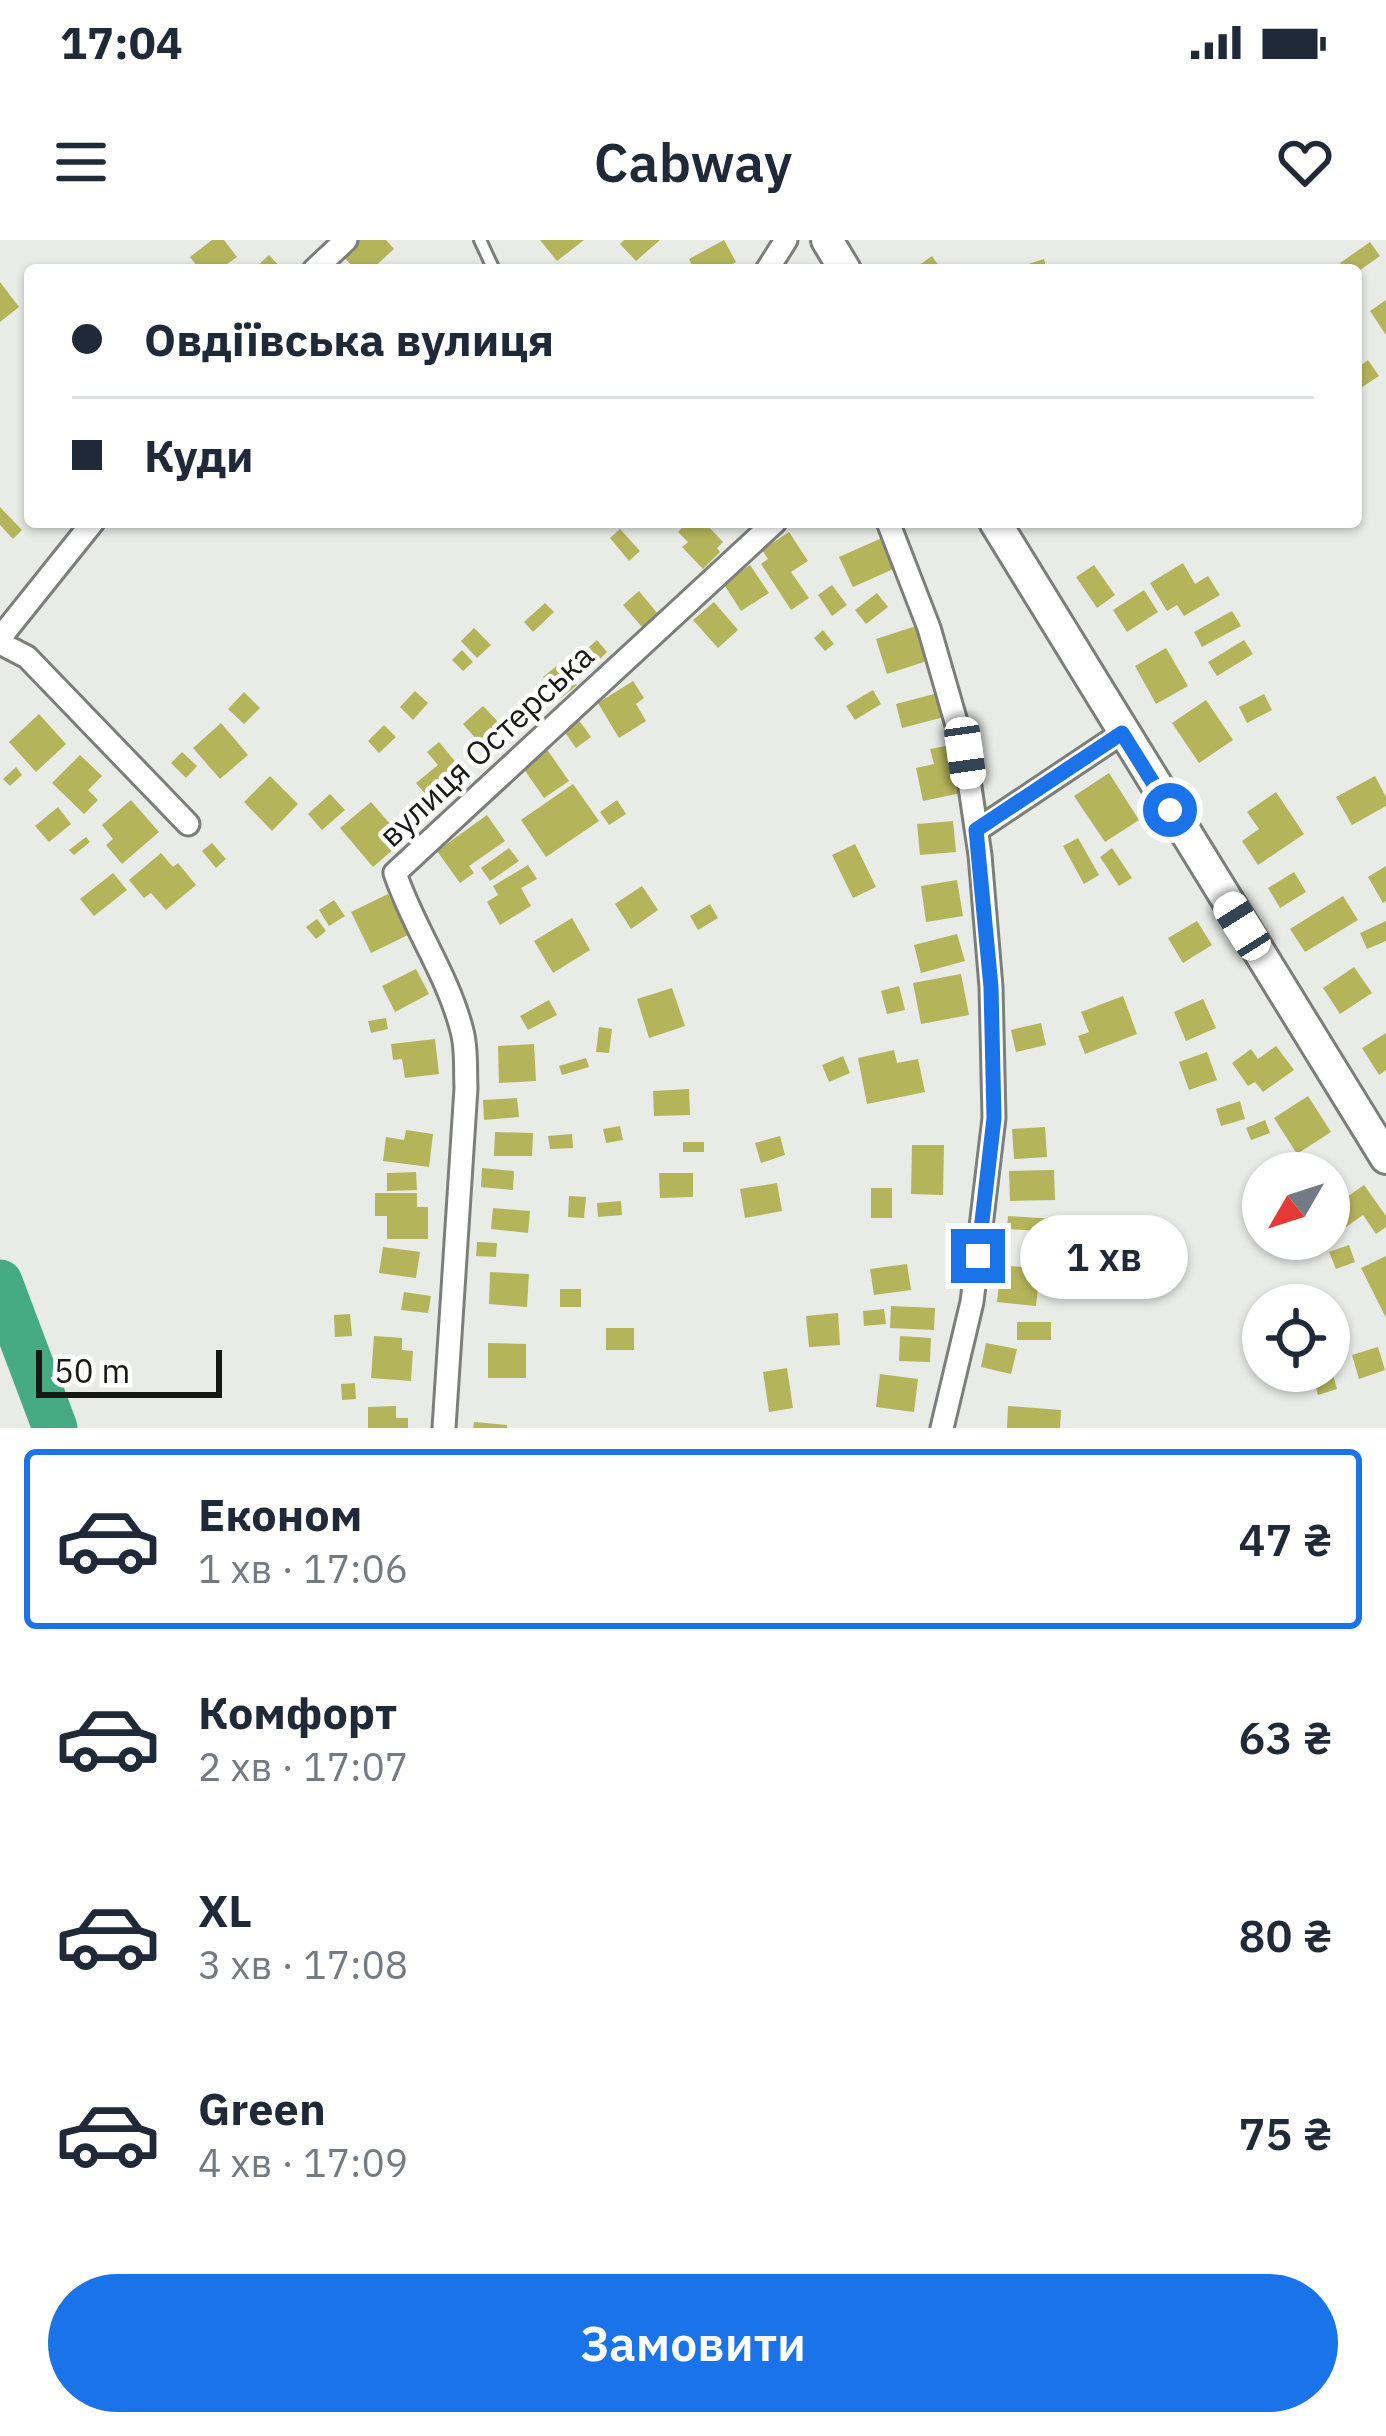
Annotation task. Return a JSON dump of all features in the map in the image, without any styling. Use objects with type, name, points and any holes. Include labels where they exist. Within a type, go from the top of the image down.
[{"type":"main road","points":[[999,528],[1386,1158]]},
{"type":"street","points":[[320,264],[346,240]]},
{"type":"street","points":[[88,528],[0,641],[27,657],[188,824]]},
{"type":"street","name":"вулиця Остерська","points":[[444,1428],[466,1088],[464,1035],[394,873],[768,528]]},
{"type":"street","points":[[890,528],[935,649],[965,753],[991,987],[994,1118],[972,1302],[942,1428]]},
{"type":"street","points":[[976,830],[1122,733]]},
{"type":"building","points":[[212,240],[224,240],[237,257],[227,264],[195,264],[190,257]]},
{"type":"building","points":[[353,240],[386,240],[394,249],[378,264],[350,264],[339,252]]},
{"type":"building","points":[[540,240],[584,240],[557,261]]},
{"type":"building","points":[[660,240],[636,261],[620,244]]},
{"type":"building","points":[[724,240],[736,262],[691,264],[689,259]]},
{"type":"building","points":[[1370,242],[1380,256],[1362,269],[1362,264],[1340,263]]},
{"type":"building","points":[[0,282],[19,307],[0,322]]},
{"type":"building","points":[[1386,300],[1386,335],[1370,311]]},
{"type":"building","points":[[1368,360],[1379,376],[1362,387],[1362,364]]},
{"type":"building","points":[[0,507],[22,530],[13,539],[0,525]]},
{"type":"building","points":[[710,528],[723,542],[717,548],[720,552],[703,569],[682,547],[688,542],[678,532]]},
{"type":"building","points":[[620,529],[640,551],[629,561],[610,538]]},
{"type":"building","points":[[789,532],[808,561],[791,572],[809,598],[791,610],[761,564],[768,559],[762,550]]},
{"type":"building","points":[[884,537],[898,567],[853,587],[839,557]]},
{"type":"building","points":[[1183,563],[1195,584],[1208,576],[1220,595],[1184,616],[1177,605],[1167,611],[1150,583]]},
{"type":"building","points":[[750,565],[769,593],[741,611],[723,583]]},
{"type":"building","points":[[1094,565],[1115,595],[1097,608],[1076,577]]},
{"type":"building","points":[[832,585],[847,605],[832,616],[818,595]]},
{"type":"building","points":[[1144,590],[1158,612],[1127,632],[1113,610]]},
{"type":"building","points":[[639,591],[658,614],[642,627],[623,605]]},
{"type":"building","points":[[877,593],[888,607],[866,624],[855,610]]},
{"type":"building","points":[[714,602],[738,630],[718,648],[693,620]]},
{"type":"building","points":[[545,603],[554,612],[533,632],[524,622]]},
{"type":"building","points":[[1232,611],[1241,626],[1202,647],[1194,632]]},
{"type":"building","points":[[919,625],[930,660],[887,674],[876,639]]},
{"type":"building","points":[[474,628],[491,645],[477,658],[461,641]]},
{"type":"building","points":[[823,630],[834,644],[825,651],[814,638]]},
{"type":"building","points":[[597,640],[607,652],[599,660],[589,647]]},
{"type":"building","points":[[1244,640],[1253,654],[1217,676],[1208,662]]},
{"type":"building","points":[[1166,648],[1188,686],[1156,704],[1135,666]]},
{"type":"building","points":[[462,650],[473,662],[463,671],[452,660]]},
{"type":"building","points":[[559,664],[577,685],[561,698],[543,677]]},
{"type":"building","points":[[633,681],[644,698],[636,704],[646,721],[619,738],[598,703]]},
{"type":"building","points":[[873,690],[881,704],[855,720],[846,706]]},
{"type":"building","points":[[415,691],[428,703],[413,720],[400,707]]},
{"type":"building","points":[[244,692],[260,708],[244,724],[228,709]]},
{"type":"building","points":[[942,692],[948,716],[902,728],[896,704]]},
{"type":"building","points":[[1264,694],[1272,710],[1247,723],[1239,707]]},
{"type":"building","points":[[1206,700],[1233,740],[1199,763],[1172,723]]},
{"type":"building","points":[[483,706],[504,728],[483,747],[463,724]]},
{"type":"building","points":[[39,714],[66,744],[36,772],[9,742]]},
{"type":"building","points":[[576,716],[591,737],[576,748],[561,727]]},
{"type":"building","points":[[221,723],[248,755],[220,779],[193,748]]},
{"type":"building","points":[[384,725],[396,737],[379,753],[368,741]]},
{"type":"building","points":[[439,742],[464,772],[457,778],[464,786],[437,808],[416,783],[438,765],[427,752]]},
{"type":"building","points":[[951,745],[961,793],[923,801],[916,768],[934,764],[930,749]]},
{"type":"building","points":[[546,748],[569,781],[544,798],[521,765]]},
{"type":"building","points":[[182,752],[197,766],[186,778],[171,763]]},
{"type":"building","points":[[80,755],[102,776],[88,790],[98,800],[84,814],[52,783]]},
{"type":"building","points":[[16,767],[22,775],[10,786],[3,779]]},
{"type":"building","points":[[1109,773],[1139,820],[1105,842],[1074,796]]},
{"type":"building","points":[[270,776],[298,804],[272,831],[244,802]]},
{"type":"building","points":[[1375,776],[1386,806],[1352,825],[1336,797]]},
{"type":"building","points":[[573,784],[599,821],[546,857],[521,820]]},
{"type":"building","points":[[1276,792],[1304,834],[1258,865],[1242,841],[1259,829],[1247,812]]},
{"type":"building","points":[[330,794],[345,810],[322,830],[308,814]]},
{"type":"building","points":[[131,800],[159,832],[122,864],[106,845],[113,839],[102,825]]},
{"type":"building","points":[[617,800],[626,814],[609,825],[600,812]]},
{"type":"building","points":[[371,802],[404,840],[373,867],[340,828]]},
{"type":"building","points":[[58,807],[71,824],[49,842],[35,826]]},
{"type":"building","points":[[487,815],[505,841],[469,866],[474,873],[460,883],[437,851]]},
{"type":"building","points":[[953,821],[956,852],[920,855],[917,824]]},
{"type":"building","points":[[86,837],[90,842],[74,855],[69,850]]},
{"type":"building","points":[[1078,838],[1099,875],[1084,884],[1063,846]]},
{"type":"building","points":[[212,843],[226,859],[216,868],[202,851]]},
{"type":"building","points":[[855,844],[876,887],[853,898],[832,855]]},
{"type":"building","points":[[509,848],[519,861],[490,881],[481,868]]},
{"type":"building","points":[[1112,848],[1132,878],[1119,886],[1100,857]]},
{"type":"building","points":[[161,853],[173,867],[178,863],[196,885],[166,910],[151,893],[144,898],[129,880]]},
{"type":"building","points":[[528,865],[537,879],[521,888],[531,906],[500,925],[487,902],[498,895],[493,886]]},
{"type":"building","points":[[1386,866],[1386,901],[1383,903],[1368,877]]},
{"type":"building","points":[[1294,872],[1306,892],[1280,908],[1268,888]]},
{"type":"building","points":[[113,873],[127,890],[94,916],[80,899]]},
{"type":"building","points":[[957,880],[963,916],[926,922],[921,886]]},
{"type":"building","points":[[642,886],[658,910],[631,929],[615,904]]},
{"type":"building","points":[[388,894],[408,935],[371,953],[351,912]]},
{"type":"building","points":[[1343,896],[1358,920],[1305,952],[1290,929]]},
{"type":"building","points":[[334,900],[345,916],[329,926],[319,910]]},
{"type":"building","points":[[710,904],[718,918],[698,930],[690,916]]},
{"type":"building","points":[[572,918],[590,950],[553,973],[534,941]]},
{"type":"building","points":[[317,919],[326,931],[316,939],[306,927]]},
{"type":"building","points":[[1197,921],[1212,945],[1183,963],[1168,938]]},
{"type":"building","points":[[1386,921],[1386,941],[1367,949],[1360,933]]},
{"type":"building","points":[[957,934],[965,961],[921,973],[914,945]]},
{"type":"building","points":[[1354,967],[1372,993],[1340,1014],[1323,988]]},
{"type":"building","points":[[416,969],[429,994],[395,1012],[382,986]]},
{"type":"building","points":[[961,974],[969,1015],[921,1024],[913,983]]},
{"type":"building","points":[[899,986],[905,1010],[887,1014],[881,991]]},
{"type":"building","points":[[672,988],[685,1026],[649,1038],[637,999]]},
{"type":"building","points":[[1123,996],[1137,1034],[1085,1054],[1078,1036],[1089,1032],[1081,1012]]},
{"type":"building","points":[[1203,999],[1216,1028],[1186,1041],[1174,1012]]},
{"type":"building","points":[[549,1000],[557,1015],[528,1030],[520,1016]]},
{"type":"building","points":[[386,1018],[388,1029],[371,1033],[368,1021]]},
{"type":"building","points":[[1041,1023],[1046,1045],[1016,1052],[1011,1030]]},
{"type":"building","points":[[599,1027],[612,1029],[609,1053],[596,1052]]},
{"type":"building","points":[[1386,1033],[1386,1070],[1379,1075],[1362,1048]]},
{"type":"building","points":[[435,1039],[439,1074],[405,1078],[402,1059],[393,1060],[391,1044]]},
{"type":"building","points":[[534,1044],[536,1081],[499,1083],[498,1046]]},
{"type":"building","points":[[1276,1046],[1294,1070],[1263,1092],[1255,1082],[1248,1086],[1232,1063],[1251,1049],[1258,1059]]},
{"type":"building","points":[[894,1050],[897,1063],[918,1059],[925,1092],[867,1104],[858,1058]]},
{"type":"building","points":[[1207,1052],[1217,1080],[1189,1090],[1179,1062]]},
{"type":"building","points":[[843,1056],[850,1073],[829,1082],[822,1065]]},
{"type":"building","points":[[586,1058],[589,1067],[562,1075],[559,1066]]},
{"type":"building","points":[[689,1089],[690,1115],[654,1116],[653,1091]]},
{"type":"building","points":[[1308,1096],[1331,1132],[1296,1152],[1274,1118]]},
{"type":"building","points":[[517,1098],[519,1117],[484,1120],[483,1100]]},
{"type":"building","points":[[1240,1101],[1245,1119],[1221,1126],[1216,1109]]},
{"type":"building","points":[[1265,1120],[1270,1133],[1251,1140],[1246,1128]]},
{"type":"building","points":[[620,1126],[623,1140],[606,1143],[603,1129]]},
{"type":"building","points":[[1045,1127],[1047,1157],[1014,1159],[1012,1129]]},
{"type":"building","points":[[406,1130],[433,1134],[429,1167],[383,1161],[386,1137],[404,1140]]},
{"type":"building","points":[[495,1132],[533,1133],[532,1156],[494,1156]]},
{"type":"building","points":[[572,1134],[573,1148],[550,1149],[548,1136]]},
{"type":"building","points":[[780,1136],[785,1155],[761,1163],[755,1143]]},
{"type":"building","points":[[683,1142],[704,1142],[704,1152],[683,1152]]},
{"type":"building","points":[[912,1145],[944,1145],[943,1195],[911,1194]]},
{"type":"building","points":[[482,1168],[514,1171],[513,1190],[481,1187]]},
{"type":"building","points":[[1054,1170],[1055,1200],[1010,1201],[1009,1171]]},
{"type":"building","points":[[416,1172],[417,1190],[387,1191],[387,1173]]},
{"type":"building","points":[[659,1173],[693,1173],[693,1197],[660,1198]]},
{"type":"building","points":[[777,1183],[782,1211],[745,1218],[740,1189]]},
{"type":"building","points":[[1364,1185],[1386,1216],[1386,1227],[1376,1234],[1363,1215],[1350,1224],[1350,1195]]},
{"type":"building","points":[[871,1188],[892,1188],[892,1218],[871,1218]]},
{"type":"building","points":[[375,1193],[417,1193],[417,1207],[428,1207],[428,1239],[387,1239],[387,1216],[375,1216]]},
{"type":"building","points":[[569,1196],[586,1197],[584,1218],[568,1217]]},
{"type":"building","points":[[621,1201],[622,1215],[598,1217],[597,1203]]},
{"type":"building","points":[[493,1208],[530,1211],[528,1233],[491,1229]]},
{"type":"building","points":[[1008,1216],[1056,1219],[1055,1232],[1007,1229]]},
{"type":"building","points":[[1032,1239],[1062,1240],[1062,1256],[1032,1255]]},
{"type":"building","points":[[477,1242],[497,1243],[496,1257],[476,1256]]},
{"type":"building","points":[[383,1247],[420,1252],[416,1278],[379,1273]]},
{"type":"building","points":[[1350,1248],[1355,1262],[1336,1269],[1332,1260],[1350,1260]]},
{"type":"building","points":[[1386,1256],[1386,1318],[1361,1268]]},
{"type":"building","points":[[907,1264],[911,1290],[874,1295],[870,1269]]},
{"type":"building","points":[[1001,1265],[1040,1269],[1036,1306],[997,1302]]},
{"type":"building","points":[[490,1272],[529,1274],[527,1307],[489,1304]]},
{"type":"building","points":[[560,1289],[581,1289],[581,1307],[560,1307]]},
{"type":"building","points":[[404,1292],[431,1296],[428,1313],[401,1310]]},
{"type":"building","points":[[891,1306],[935,1308],[934,1330],[890,1328]]},
{"type":"building","points":[[884,1309],[886,1324],[864,1326],[863,1311]]},
{"type":"building","points":[[838,1313],[840,1345],[809,1347],[806,1316]]},
{"type":"building","points":[[350,1314],[352,1336],[335,1337],[334,1315]]},
{"type":"building","points":[[1017,1322],[1051,1322],[1051,1340],[1017,1340]]},
{"type":"building","points":[[606,1328],[634,1328],[634,1350],[606,1350]]},
{"type":"building","points":[[374,1336],[402,1338],[402,1350],[413,1351],[411,1381],[371,1378]]},
{"type":"building","points":[[900,1336],[931,1338],[930,1362],[899,1361]]},
{"type":"building","points":[[488,1343],[526,1344],[526,1378],[488,1378]]},
{"type":"building","points":[[986,1343],[1017,1349],[1011,1374],[981,1367]]},
{"type":"building","points":[[1378,1347],[1385,1370],[1359,1379],[1352,1355]]},
{"type":"building","points":[[787,1368],[793,1408],[769,1412],[763,1372]]},
{"type":"building","points":[[880,1374],[918,1379],[914,1412],[876,1407]]},
{"type":"building","points":[[355,1383],[356,1399],[342,1400],[341,1384]]},
{"type":"building","points":[[396,1406],[396,1418],[408,1418],[408,1428],[368,1428],[368,1407]]},
{"type":"building","points":[[1008,1406],[1061,1410],[1060,1428],[1007,1428]]},
{"type":"building","points":[[474,1422],[507,1425],[507,1428],[473,1428]]},
{"type":"waterway","points":[[0,1282],[55,1428]]},
{"type":"route","points":[[978,1256],[994,1118],[991,987],[976,830],[1122,733],[1170,810]]}]
